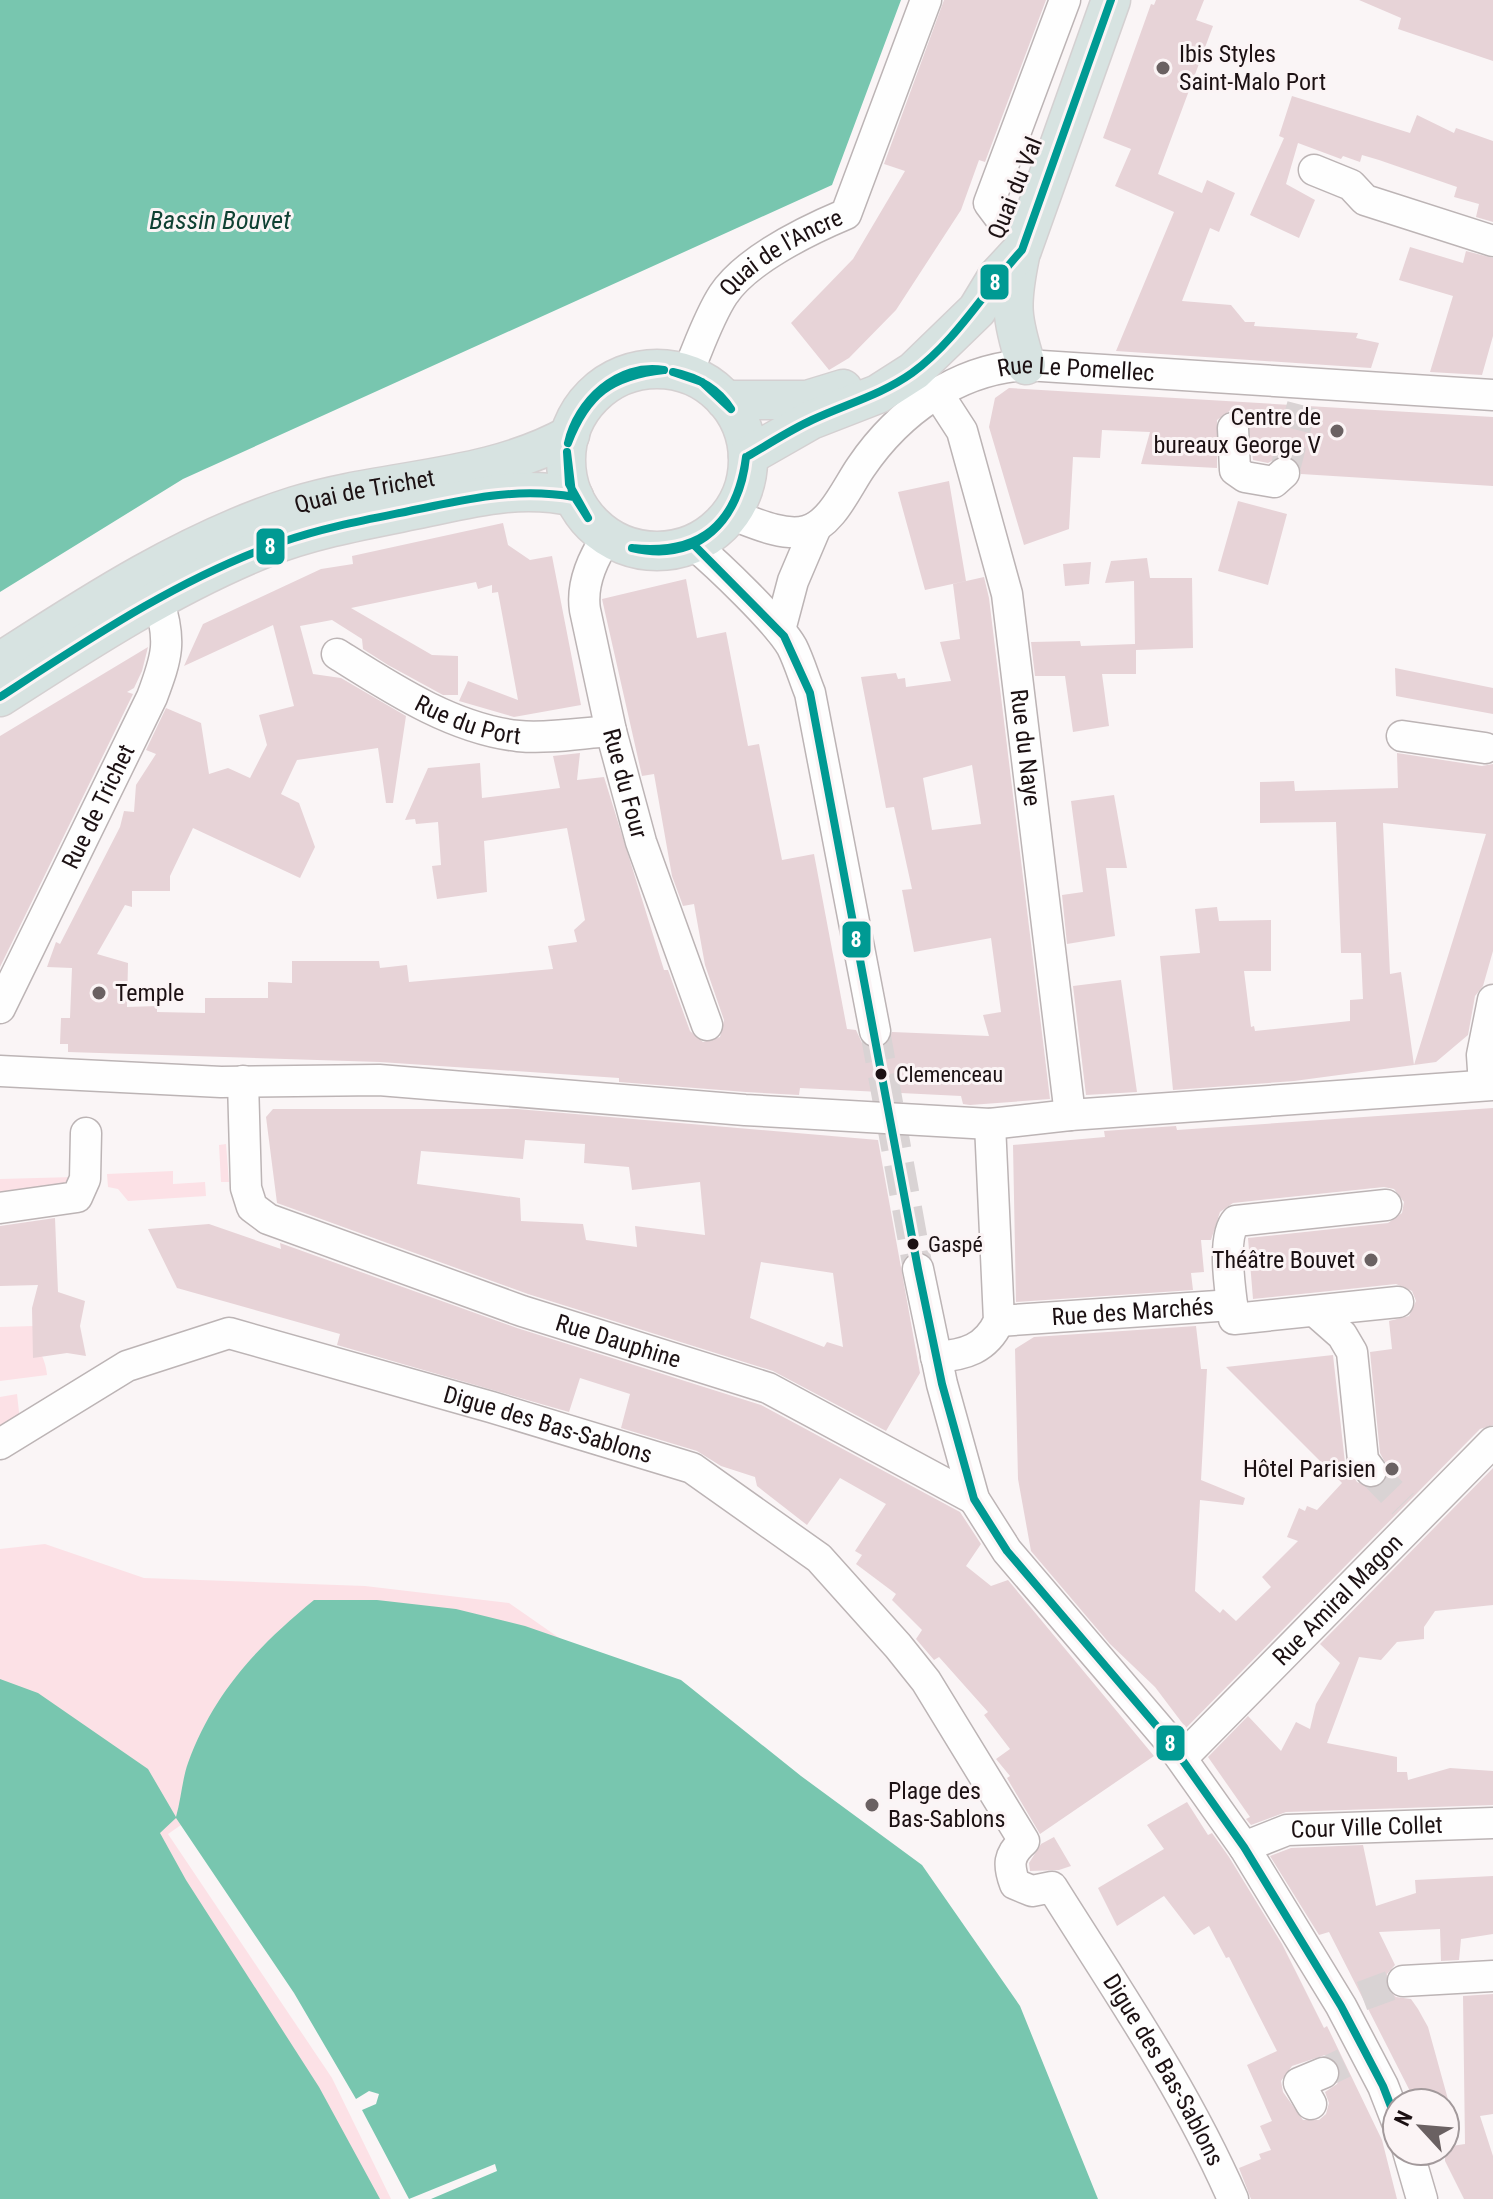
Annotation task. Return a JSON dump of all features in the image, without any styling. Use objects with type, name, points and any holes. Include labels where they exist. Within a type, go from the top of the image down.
[{"type":"main road","name":"Quai du Val","points":[[725,400],[807,400],[853,386],[902,356],[949,316],[1013,237],[1086,0]]},
{"type":"main road","name":"Quai du Val","points":[[748,456],[811,420],[878,394],[914,371],[977,310],[997,277],[1111,0]]},
{"type":"main road","points":[[1013,237],[1012,322],[1026,365]]},
{"type":"main road","points":[[663,369],[687,374],[725,400],[741,426],[748,456],[744,487],[730,514],[693,544],[658,551],[632,548],[607,537],[594,526],[574,497],[566,460],[570,435],[584,405],[608,383],[638,371],[663,369]]},
{"type":"main road","name":"Quai de Trichet","points":[[0,662],[137,576],[295,506],[526,457],[570,435]]},
{"type":"main road","name":"Quai de Trichet","points":[[0,697],[158,599],[265,549],[322,529],[509,491],[552,492],[574,497]]},
{"type":"street","name":"Quai de l'Ancre","points":[[687,374],[722,297],[732,285],[760,262],[821,224],[846,214],[926,0]]},
{"type":"street","points":[[1013,237],[989,203],[1065,0]]},
{"type":"street","points":[[1314,170],[1351,185],[1365,200],[1493,241]]},
{"type":"street","name":"Rue Le Pomellec","points":[[780,630],[793,581],[816,527],[830,514],[886,434],[938,394],[965,378],[994,367],[1026,365],[1302,394],[1493,395]]},
{"type":"street","name":"Rue du Naye","points":[[938,394],[962,431],[1003,574],[1070,1115]]},
{"type":"street","points":[[1233,428],[1235,470],[1245,477],[1274,482],[1284,473]]},
{"type":"street","points":[[730,514],[788,532],[804,532],[816,527]]},
{"type":"street","name":"Rue du Four","points":[[607,537],[591,566],[582,596],[611,731],[641,842],[707,1025]]},
{"type":"street","points":[[693,544],[716,563],[780,630],[791,646],[810,693],[875,1031]]},
{"type":"street","name":"Rue de Trichet","points":[[0,1008],[162,671],[167,657],[168,629],[158,599]]},
{"type":"street","name":"Rue du Port","points":[[337,654],[413,699],[503,734],[539,736],[611,731]]},
{"type":"street","points":[[1402,736],[1477,738]]},
{"type":"street","points":[[0,1071],[243,1081],[379,1080],[745,1110],[990,1124],[1070,1115],[1489,1085],[1482,1055],[1493,1000]]},
{"type":"street","name":"Rue Dauphine","points":[[243,1081],[246,1188],[252,1207],[268,1219],[522,1311],[768,1388],[974,1499]]},
{"type":"street","points":[[936,1357],[961,1354],[982,1345],[990,1339],[999,1321],[990,1124]]},
{"type":"street","points":[[0,1208],[77,1197],[85,1179],[86,1133]]},
{"type":"street","points":[[1232,1305],[1228,1236],[1236,1221],[1386,1205]]},
{"type":"street","points":[[918,1269],[936,1357],[974,1499],[1007,1551],[1182,1758],[1352,2001],[1344,2063],[1381,2104]]},
{"type":"street","name":"Rue des Marchés","points":[[999,1321],[1232,1305],[1234,1319],[1317,1313],[1398,1302]]},
{"type":"street","points":[[1317,1313],[1342,1335],[1352,1352],[1363,1460],[1371,1471]]},
{"type":"street","name":"Digue des Bas-Sablons","points":[[0,1444],[127,1366],[229,1333],[692,1468],[819,1558],[926,1681],[1024,1841],[1010,1858],[1009,1869],[1015,1884],[1032,1891],[1052,1887],[1142,2024],[1208,2142],[1233,2199]]},
{"type":"street","name":"Rue Amiral Magon","points":[[1182,1758],[1410,1511],[1493,1442]]},
{"type":"street","name":"Cour Ville Collet","points":[[1244,1847],[1287,1830],[1493,1823]]},
{"type":"street","points":[[1403,1981],[1493,1976]]},
{"type":"street","points":[[1311,2104],[1299,2083],[1344,2063]]},
{"type":"street","points":[[1413,2167],[1422,2199]]},
{"type":"shaded area","points":[[226,1144],[229,1182],[221,1182],[219,1145]]},
{"type":"shaded area","points":[[173,1171],[173,1184],[205,1182],[206,1196],[128,1201],[118,1189],[108,1187],[107,1174]]},
{"type":"shaded area","points":[[74,1177],[72,1183],[0,1197],[0,1179]]},
{"type":"shaded area","points":[[34,1326],[34,1337],[47,1375],[0,1381],[0,1327]]},
{"type":"shaded area","points":[[17,1394],[20,1421],[0,1425],[0,1397]]},
{"type":"shaded area","points":[[45,1544],[144,1578],[365,1586],[509,1603],[657,1706],[181,1825],[168,1834],[332,2078],[391,2199],[0,2199],[0,1549]]},
{"type":"water","name":"Bassin Bouvet","points":[[0,0],[901,0],[832,185],[183,479],[0,592]]},
{"type":"water","points":[[314,1600],[377,1600],[456,1609],[525,1626],[681,1680],[801,1776],[922,1865],[1020,2006],[1098,2199],[431,2199],[497,2171],[495,2164],[409,2199],[362,2110],[376,2104],[379,2094],[369,2091],[356,2099],[294,1993],[176,1818],[160,1833],[186,1880],[319,2087],[380,2199],[0,2199],[0,1679],[38,1693],[148,1769],[176,1817],[188,1763],[224,1693],[274,1635]]},
{"type":"building","points":[[944,0],[1046,0],[985,162],[979,160],[961,210],[896,310],[849,358],[829,370],[791,323],[853,259],[905,171],[884,164]]},
{"type":"building","points":[[1156,0],[1204,0],[1196,20],[1213,26],[1158,174],[1202,193],[1207,180],[1235,193],[1219,232],[1210,228],[1182,301],[1231,305],[1245,322],[1255,322],[1254,326],[1358,333],[1356,338],[1379,343],[1371,368],[1116,351],[1174,212],[1115,186],[1131,149],[1103,138],[1151,4],[1154,5]]},
{"type":"building","points":[[1359,0],[1493,0],[1493,61],[1398,29],[1401,18]]},
{"type":"building","points":[[1292,96],[1410,133],[1417,115],[1454,133],[1456,128],[1493,141],[1493,222],[1476,217],[1479,204],[1454,197],[1457,187],[1362,155],[1360,162],[1343,156],[1341,159],[1298,143],[1286,184],[1315,200],[1299,238],[1250,215],[1284,138],[1279,136]]},
{"type":"building","points":[[1410,247],[1463,263],[1466,251],[1493,258],[1493,336],[1482,375],[1430,372],[1453,296],[1399,280]]},
{"type":"building","points":[[1009,388],[1493,417],[1493,486],[1301,474],[1298,462],[1289,456],[1280,456],[1268,463],[1253,460],[1248,419],[1231,410],[1217,420],[1217,468],[1141,464],[1150,432],[1102,430],[1100,458],[1073,457],[1069,529],[1024,545],[989,427],[995,398]]},
{"type":"building","points":[[949,481],[966,581],[925,590],[898,492]]},
{"type":"building","points":[[1238,501],[1287,514],[1268,585],[1218,571]]},
{"type":"building","points":[[503,523],[508,545],[530,560],[552,556],[581,705],[514,717],[459,701],[468,681],[518,700],[498,592],[492,593],[492,585],[478,589],[476,582],[351,608],[432,655],[458,656],[458,695],[443,695],[388,665],[363,649],[362,639],[332,620],[300,626],[313,674],[341,678],[406,716],[393,803],[386,803],[378,748],[297,760],[281,794],[299,803],[315,847],[300,878],[193,828],[170,876],[170,891],[132,891],[132,907],[125,905],[97,954],[128,963],[127,1007],[157,1006],[157,1012],[205,1013],[205,998],[268,998],[268,982],[292,983],[292,961],[379,961],[380,968],[407,965],[409,982],[553,969],[548,946],[577,942],[574,930],[585,920],[567,828],[484,841],[487,892],[437,899],[432,866],[441,865],[438,822],[416,824],[415,819],[405,820],[428,768],[480,763],[482,798],[560,788],[553,756],[580,753],[577,780],[604,777],[664,970],[668,970],[690,1031],[703,1042],[720,1037],[724,1020],[705,965],[694,904],[683,906],[672,876],[654,774],[642,776],[602,599],[686,579],[697,638],[726,632],[748,746],[759,744],[782,860],[814,854],[847,1029],[856,1030],[862,1043],[878,1049],[887,1044],[892,1032],[989,1036],[983,1015],[1001,1012],[991,938],[914,952],[902,890],[912,889],[894,807],[886,808],[861,677],[896,673],[898,679],[905,678],[906,687],[951,681],[940,642],[960,639],[953,584],[984,577],[1050,1099],[970,1105],[963,1104],[961,1096],[800,1088],[799,1095],[619,1082],[619,1078],[380,1062],[68,1052],[68,1044],[60,1044],[61,1018],[70,1018],[72,968],[47,967],[56,942],[60,944],[120,827],[124,811],[134,812],[136,785],[156,754],[146,750],[166,708],[201,723],[209,774],[228,768],[250,778],[267,745],[259,715],[294,706],[273,625],[184,666],[203,624],[321,569],[353,564],[352,556]],"holes":[[[972,765],[981,824],[932,830],[923,778]]]},
{"type":"building","points":[[1147,558],[1150,578],[1192,578],[1193,648],[1136,650],[1136,674],[1102,674],[1109,726],[1073,732],[1065,676],[1035,676],[1031,642],[1080,641],[1081,646],[1135,644],[1134,581],[1105,583],[1111,561]]},
{"type":"building","points":[[1091,562],[1089,584],[1065,586],[1063,564]]},
{"type":"building","points":[[148,647],[142,671],[134,688],[127,692],[133,694],[0,967],[0,736]]},
{"type":"building","points":[[1395,668],[1493,688],[1493,714],[1396,696]]},
{"type":"building","points":[[1397,753],[1482,766],[1493,764],[1493,951],[1483,986],[1475,996],[1468,1035],[1436,1062],[1414,1065],[1294,1081],[1173,1090],[1160,956],[1200,953],[1195,909],[1217,907],[1219,921],[1271,920],[1271,971],[1244,971],[1251,1027],[1254,1026],[1255,1031],[1350,1021],[1350,1000],[1363,999],[1361,953],[1341,953],[1336,822],[1260,823],[1260,782],[1294,781],[1295,791],[1398,788]],"holes":[[[1383,823],[1486,834],[1414,1065],[1401,972],[1390,974]]]},
{"type":"building","points":[[1114,795],[1127,868],[1106,868],[1115,936],[1067,944],[1062,895],[1083,892],[1071,801]]},
{"type":"building","points":[[1121,980],[1137,1092],[1086,1095],[1073,986]]},
{"type":"building","points":[[1493,1108],[1493,1425],[1480,1429],[1186,1728],[1155,1687],[1110,1644],[1031,1551],[1018,1479],[1015,1349],[1034,1337],[1196,1326],[1201,1369],[1207,1369],[1201,1480],[1245,1498],[1243,1505],[1200,1500],[1195,1591],[1220,1613],[1223,1609],[1236,1621],[1271,1587],[1262,1577],[1298,1541],[1287,1537],[1299,1508],[1305,1511],[1307,1506],[1317,1510],[1342,1483],[1226,1367],[1333,1355],[1345,1463],[1357,1482],[1374,1489],[1382,1485],[1389,1470],[1380,1453],[1370,1352],[1392,1349],[1389,1321],[1409,1316],[1416,1301],[1412,1291],[1396,1284],[1253,1299],[1248,1238],[1388,1223],[1402,1213],[1404,1202],[1394,1189],[1384,1187],[1233,1203],[1220,1212],[1211,1240],[1201,1240],[1204,1272],[1191,1273],[1193,1290],[1016,1302],[1013,1145],[1105,1137],[1104,1131],[1176,1126],[1177,1130]]},
{"type":"building","points":[[273,1109],[517,1109],[878,1140],[920,1373],[886,1431],[773,1371],[528,1294],[277,1203],[266,1117]],"holes":[[[525,1140],[585,1144],[584,1163],[629,1167],[632,1190],[700,1182],[705,1235],[635,1226],[637,1247],[586,1240],[583,1224],[521,1221],[520,1198],[417,1184],[421,1151],[523,1159]],[[761,1262],[833,1273],[843,1347],[827,1342],[824,1347],[750,1318]]]},
{"type":"building","points":[[55,1218],[58,1292],[85,1301],[80,1326],[86,1356],[67,1353],[33,1358],[32,1308],[38,1285],[0,1286],[0,1226]]},
{"type":"building","points":[[209,1224],[281,1249],[280,1243],[517,1328],[761,1405],[960,1512],[981,1544],[966,1566],[991,1586],[1008,1580],[1154,1756],[1040,1834],[1007,1778],[1010,1776],[996,1759],[1010,1749],[984,1715],[988,1712],[939,1657],[934,1660],[916,1639],[922,1630],[892,1600],[896,1594],[856,1564],[862,1555],[855,1551],[886,1504],[840,1478],[807,1525],[757,1486],[755,1477],[721,1466],[697,1451],[621,1428],[630,1394],[580,1378],[569,1412],[337,1345],[340,1334],[177,1288],[148,1229]]},
{"type":"building","points":[[1493,1468],[1493,1605],[1435,1611],[1424,1627],[1424,1639],[1397,1642],[1381,1660],[1359,1657],[1327,1743],[1397,1757],[1397,1772],[1407,1772],[1408,1780],[1450,1768],[1493,1771],[1493,1805],[1286,1812],[1251,1825],[1246,1819],[1250,1817],[1208,1757],[1248,1716],[1281,1751],[1296,1722],[1310,1729],[1316,1704],[1340,1663],[1320,1644]]},
{"type":"building","points":[[1187,1802],[1208,1835],[1212,1833],[1229,1857],[1282,1944],[1324,2028],[1327,2026],[1381,2138],[1381,2167],[1389,2167],[1397,2199],[1251,2199],[1239,2168],[1261,2159],[1259,2154],[1271,2150],[1260,2126],[1272,2121],[1247,2065],[1277,2051],[1229,1957],[1226,1958],[1209,1926],[1194,1935],[1164,1896],[1117,1926],[1098,1888],[1164,1849],[1147,1825]],"holes":[[[1325,2055],[1334,2059],[1341,2076],[1337,2084],[1325,2092],[1329,2103],[1326,2114],[1319,2120],[1303,2120],[1283,2092],[1281,2081],[1292,2066]]]},
{"type":"building","points":[[1054,1837],[1071,1866],[1059,1870],[1030,1871],[1029,1863],[1041,1844]]},
{"type":"building","points":[[1363,1845],[1376,1906],[1416,1893],[1415,1880],[1493,1876],[1493,1934],[1461,1939],[1459,1960],[1441,1961],[1440,1929],[1379,1932],[1395,1965],[1387,1974],[1388,1990],[1396,1997],[1411,1999],[1418,2009],[1428,2027],[1445,2087],[1408,2087],[1329,1932],[1319,1935],[1270,1856],[1291,1848]]},
{"type":"building","points":[[1493,1994],[1493,2114],[1480,2116],[1493,2156],[1493,2199],[1464,2199],[1448,2167],[1461,2167],[1461,2145],[1465,2144],[1463,1996]]},
{"type":"tunnel","points":[[1284,473],[1302,405]]},
{"type":"tunnel","points":[[875,1031],[918,1269]]},
{"type":"tunnel","points":[[1371,1471],[1403,1504]]},
{"type":"tunnel","points":[[1362,1996],[1403,1981]]},
{"type":"tunnel","points":[[1323,2073],[1344,2063]]},
{"type":"transit line","name":"8","points":[[748,456],[804,424],[876,393],[912,373],[957,330],[1022,250],[1111,0]]},
{"type":"transit line","name":"8","points":[[568,443],[580,413],[602,388],[631,372],[664,370]]},
{"type":"transit line","name":"8","points":[[568,443],[584,412],[603,390],[629,377],[664,370]]},
{"type":"transit line","name":"8","points":[[673,372],[706,384],[731,409]]},
{"type":"transit line","name":"8","points":[[673,372],[702,382],[731,409]]},
{"type":"transit line","name":"8","points":[[567,452],[569,484],[588,518]]},
{"type":"transit line","name":"8","points":[[567,452],[572,493],[588,518]]},
{"type":"transit line","name":"8","points":[[632,548],[678,546],[712,530],[734,500],[746,457]]},
{"type":"transit line","name":"8","points":[[632,548],[656,551],[677,549],[696,543],[712,532],[735,500],[746,457]]},
{"type":"transit line","name":"8","points":[[0,697],[172,591],[282,542],[352,523],[480,497],[536,493],[574,497]]},
{"type":"transit line","name":"8","points":[[693,544],[784,636],[810,693],[918,1269],[942,1384],[974,1499],[1007,1551],[1166,1737],[1244,1847],[1341,2006],[1383,2087]]},
{"type":"place","name":"Ibis Styles Saint-Malo Port","points":[[1163,68]]},
{"type":"place","name":"Centre de bureaux George V","points":[[1337,431]]},
{"type":"place","name":"Temple","points":[[99,993]]},
{"type":"place","name":"Clemenceau","points":[[881,1074]]},
{"type":"place","name":"Gaspé","points":[[913,1244]]},
{"type":"place","name":"Théâtre Bouvet","points":[[1371,1260]]},
{"type":"place","name":"Hôtel Parisien","points":[[1392,1469]]},
{"type":"place","name":"Plage des Bas-Sablons","points":[[872,1805]]}]
